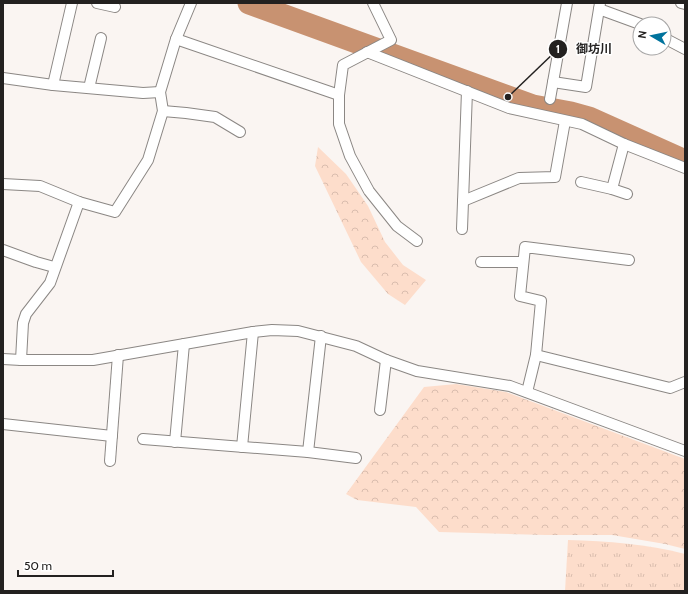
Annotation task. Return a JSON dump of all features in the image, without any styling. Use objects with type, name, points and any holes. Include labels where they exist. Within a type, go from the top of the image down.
[{"type":"street","points":[[53,85],[72,3]]},
{"type":"street","points":[[97,3],[115,7]]},
{"type":"street","points":[[3,184],[40,186],[79,202],[115,212],[148,160],[163,111],[160,92],[176,39],[191,3]]},
{"type":"street","points":[[373,3],[391,40],[343,65],[339,95],[340,124],[350,156],[369,191],[397,226],[417,241]]},
{"type":"street","points":[[550,99],[567,3]]},
{"type":"street","points":[[681,3],[685,4]]},
{"type":"street","points":[[553,82],[586,87],[599,6],[632,20]]},
{"type":"street","points":[[89,88],[101,38]]},
{"type":"street","points":[[176,39],[339,95]]},
{"type":"street","points":[[672,42],[685,49]]},
{"type":"street","points":[[368,52],[509,108],[582,124],[624,144],[685,168]]},
{"type":"street","points":[[3,78],[53,85],[143,94],[160,92]]},
{"type":"street","points":[[462,229],[467,91]]},
{"type":"street","points":[[163,111],[186,112],[215,117],[240,132]]},
{"type":"street","points":[[463,201],[519,178],[555,178],[565,120]]},
{"type":"street","points":[[612,189],[624,144]]},
{"type":"street","points":[[581,182],[627,194]]},
{"type":"street","points":[[21,360],[23,323],[26,314],[50,283],[54,267],[79,202]]},
{"type":"street","points":[[527,392],[536,355],[541,301],[520,296],[524,247],[629,260]]},
{"type":"street","points":[[3,250],[54,267]]},
{"type":"street","points":[[481,262],[523,262]]},
{"type":"street","points":[[3,359],[93,360],[253,332],[272,330],[298,331],[356,346],[386,360],[417,371],[510,386],[685,451]]},
{"type":"street","points":[[242,447],[253,332]]},
{"type":"street","points":[[308,452],[321,336]]},
{"type":"street","points":[[175,442],[184,344]]},
{"type":"street","points":[[110,461],[118,355]]},
{"type":"street","points":[[536,355],[670,388],[685,382]]},
{"type":"street","points":[[380,410],[386,360]]},
{"type":"street","points":[[3,424],[112,436]]},
{"type":"street","points":[[143,439],[308,452],[356,458]]},
{"type":"green space","points":[[318,147],[346,174],[368,206],[385,242],[403,265],[426,280],[405,305],[388,294],[361,262],[315,166]]},
{"type":"green space","points":[[456,384],[506,392],[685,459],[685,549],[612,535],[439,532],[416,507],[357,500],[346,494],[424,387]]},
{"type":"green space","points":[[568,540],[627,544],[685,554],[685,591],[565,591]]},
{"type":"waterway","points":[[249,3],[533,106],[589,118],[685,161]]},
{"type":"place","name":"御坊川","points":[[508,97]]}]
